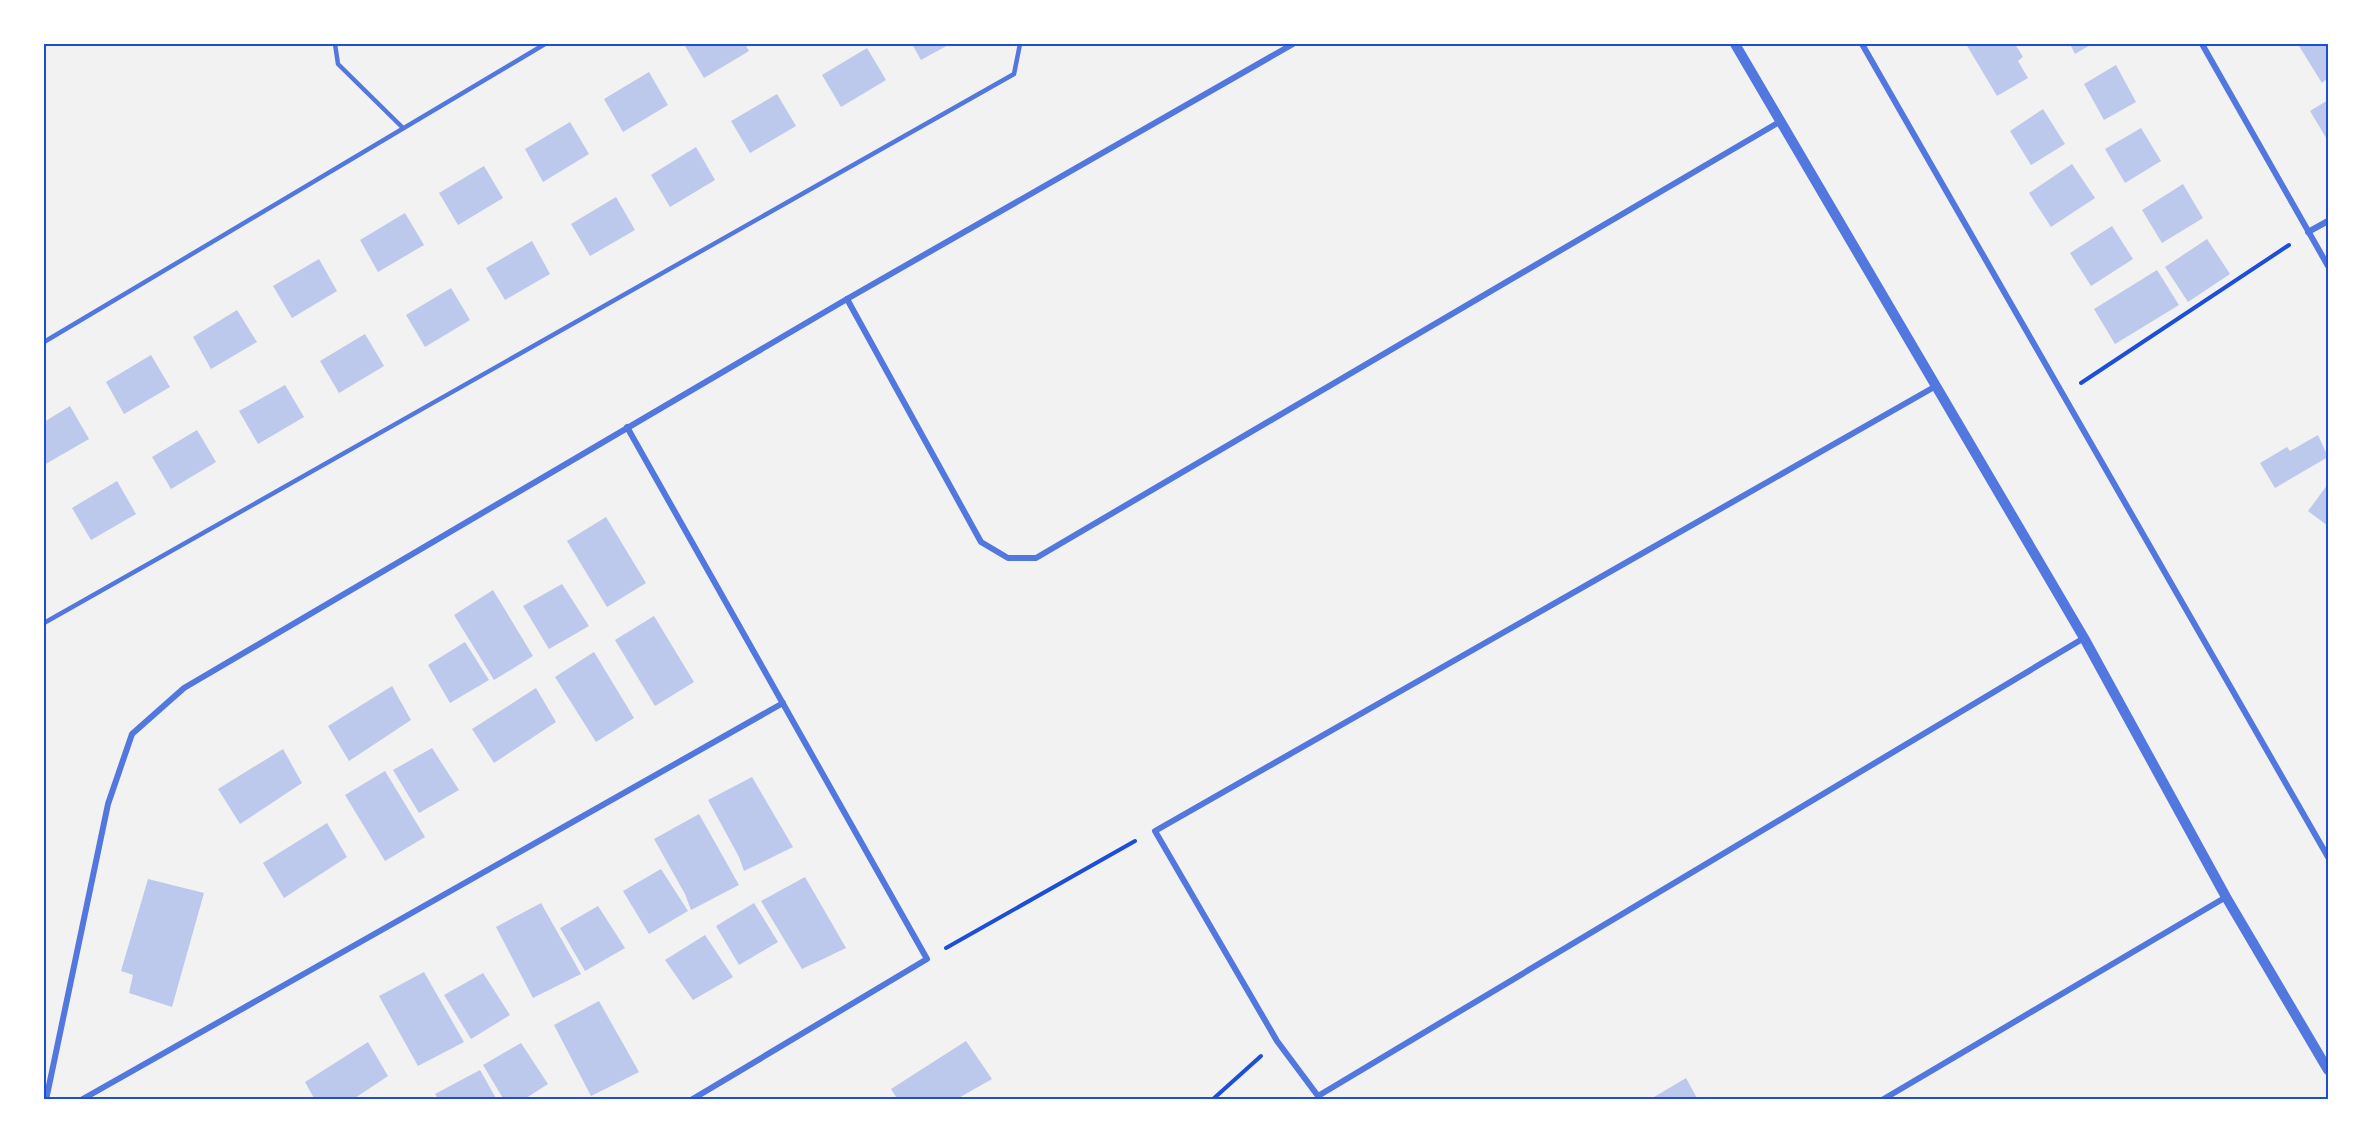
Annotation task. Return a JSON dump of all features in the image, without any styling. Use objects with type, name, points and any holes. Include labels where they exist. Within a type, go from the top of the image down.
[{"type":"street","points":[[46,1100],[108,804],[132,734],[184,688],[847,299],[1293,44]]},
{"type":"street","points":[[1735,44],[2084,638],[2226,897],[2328,1070]]},
{"type":"street","points":[[1862,44],[2328,857]]},
{"type":"street","points":[[2202,44],[2328,266]]},
{"type":"street","points":[[847,299],[981,542],[1008,558],[1036,558],[1781,121]]},
{"type":"street","points":[[2308,232],[2328,221]]},
{"type":"street","points":[[1936,386],[1155,831],[1277,1041],[1318,1096],[2084,638]]},
{"type":"street","points":[[627,428],[927,959],[691,1100]]},
{"type":"street","points":[[81,1100],[783,703]]},
{"type":"street","points":[[1882,1100],[2226,897]]},
{"type":"lane","points":[[335,44],[338,64],[403,128]]},
{"type":"lane","points":[[44,342],[545,44]]},
{"type":"lane","points":[[44,623],[1014,74],[1020,44]]},
{"type":"path","points":[[2063,395],[2308,232]]},
{"type":"path","points":[[927,959],[1155,831]]},
{"type":"path","points":[[1212,1100],[1277,1041]]},
{"type":"building","points":[[688,44],[745,44],[749,51],[704,78],[685,46]]},
{"type":"building","points":[[912,44],[950,44],[921,60]]},
{"type":"building","points":[[1966,44],[2015,44],[2023,57],[2018,61],[2028,78],[1997,96]]},
{"type":"building","points":[[2070,44],[2092,44],[2075,54]]},
{"type":"building","points":[[2328,44],[2328,78],[2322,83],[2299,46]]},
{"type":"building","points":[[867,48],[886,80],[841,107],[822,75]]},
{"type":"building","points":[[2116,65],[2136,102],[2104,120],[2084,84]]},
{"type":"building","points":[[649,72],[668,105],[623,132],[604,99]]},
{"type":"building","points":[[777,94],[796,126],[750,153],[731,121]]},
{"type":"building","points":[[2328,100],[2328,141],[2310,111]]},
{"type":"building","points":[[2043,109],[2065,144],[2031,165],[2010,131]]},
{"type":"building","points":[[570,122],[589,154],[543,182],[525,149]]},
{"type":"building","points":[[2141,128],[2161,161],[2125,183],[2105,149]]},
{"type":"building","points":[[696,147],[715,180],[670,207],[651,175]]},
{"type":"building","points":[[2072,164],[2095,198],[2051,227],[2029,193]]},
{"type":"building","points":[[484,166],[503,198],[458,225],[439,193]]},
{"type":"building","points":[[2183,184],[2203,218],[2162,243],[2142,210]]},
{"type":"building","points":[[616,197],[635,230],[590,256],[571,224]]},
{"type":"building","points":[[405,213],[424,245],[378,272],[360,240]]},
{"type":"building","points":[[2112,226],[2133,259],[2091,286],[2070,253]]},
{"type":"building","points":[[2207,239],[2230,274],[2188,302],[2165,267]]},
{"type":"building","points":[[532,241],[550,274],[505,300],[486,268]]},
{"type":"building","points":[[319,259],[337,291],[292,318],[273,286]]},
{"type":"building","points":[[2157,270],[2179,305],[2115,344],[2094,309]]},
{"type":"building","points":[[451,288],[470,320],[425,347],[406,315]]},
{"type":"building","points":[[237,310],[257,342],[211,369],[193,337]]},
{"type":"building","points":[[365,334],[384,366],[339,393],[320,361]]},
{"type":"building","points":[[151,355],[170,387],[124,414],[106,382]]},
{"type":"building","points":[[285,385],[304,417],[258,444],[239,411]]},
{"type":"building","points":[[70,406],[89,439],[44,465],[44,422]]},
{"type":"building","points":[[197,430],[216,462],[171,489],[152,457]]},
{"type":"building","points":[[2318,435],[2328,457],[2275,488],[2260,463],[2287,447],[2290,451]]},
{"type":"building","points":[[117,481],[136,514],[91,540],[72,508]]},
{"type":"building","points":[[2328,484],[2328,526],[2308,511]]},
{"type":"building","points":[[606,517],[646,583],[607,607],[567,541]]},
{"type":"building","points":[[562,584],[589,626],[549,649],[523,606]]},
{"type":"building","points":[[493,590],[533,656],[494,680],[454,615]]},
{"type":"building","points":[[654,616],[694,682],[655,706],[615,640]]},
{"type":"building","points":[[465,642],[489,680],[450,703],[428,665]]},
{"type":"building","points":[[594,652],[634,718],[596,742],[555,677]]},
{"type":"building","points":[[392,686],[411,720],[349,761],[328,726]]},
{"type":"building","points":[[536,688],[556,722],[494,763],[472,729]]},
{"type":"building","points":[[432,748],[459,790],[419,813],[393,770]]},
{"type":"building","points":[[283,749],[302,783],[240,824],[218,789]]},
{"type":"building","points":[[385,771],[425,837],[385,861],[345,795]]},
{"type":"building","points":[[752,777],[793,847],[744,871],[739,857],[708,800]]},
{"type":"building","points":[[699,814],[739,885],[691,910],[685,894],[654,839]]},
{"type":"building","points":[[327,823],[347,857],[284,898],[263,863]]},
{"type":"building","points":[[661,869],[688,911],[649,934],[623,891]]},
{"type":"building","points":[[805,877],[846,948],[802,969],[761,901]]},
{"type":"building","points":[[148,879],[204,893],[172,1007],[129,993],[133,975],[121,971]]},
{"type":"building","points":[[541,903],[581,974],[533,998],[496,927]]},
{"type":"building","points":[[754,903],[778,942],[739,965],[716,926]]},
{"type":"building","points":[[598,906],[625,948],[585,971],[560,928]]},
{"type":"building","points":[[705,935],[733,977],[693,1000],[665,960]]},
{"type":"building","points":[[424,972],[464,1042],[418,1066],[379,996]]},
{"type":"building","points":[[483,973],[510,1015],[471,1039],[444,995]]},
{"type":"building","points":[[599,1001],[639,1072],[591,1096],[554,1025]]},
{"type":"building","points":[[966,1041],[992,1079],[955,1100],[898,1100],[891,1089]]},
{"type":"building","points":[[368,1042],[388,1076],[352,1100],[315,1100],[305,1082]]},
{"type":"building","points":[[521,1043],[548,1084],[523,1100],[504,1100],[483,1065]]},
{"type":"building","points":[[480,1070],[497,1100],[439,1100],[435,1094]]},
{"type":"building","points":[[1686,1078],[1698,1100],[1649,1100]]}]
